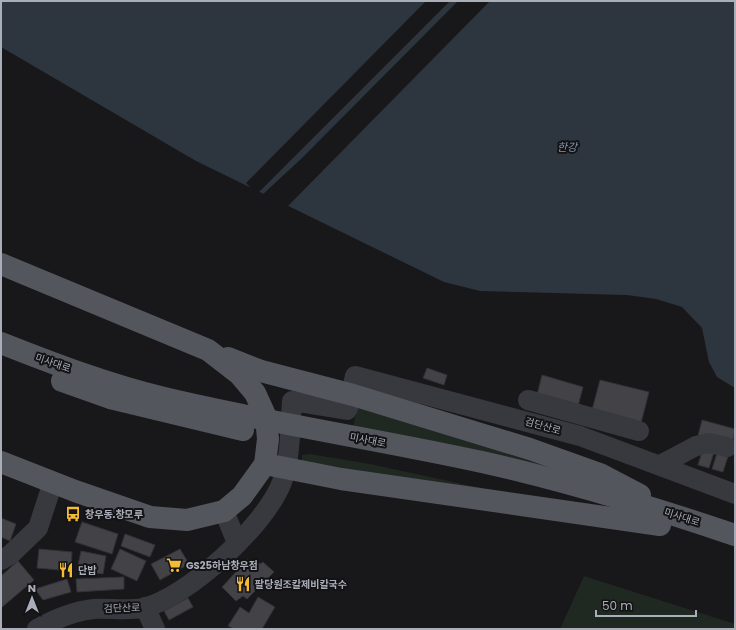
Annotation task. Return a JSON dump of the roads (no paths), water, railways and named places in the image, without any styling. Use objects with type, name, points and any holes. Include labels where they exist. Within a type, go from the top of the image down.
[{"type":"main road","points":[[1,264],[261,372],[360,397],[530,449],[600,474],[668,520]]},
{"type":"main road","points":[[1,275],[128,324],[170,344],[205,357],[239,374]]},
{"type":"main road","name":"미사대로","points":[[1,343],[41,359],[210,415]]},
{"type":"main road","points":[[116,505],[185,511],[205,509],[233,492],[249,475],[255,460],[259,447],[258,431],[253,413],[239,390],[217,372],[170,344]]},
{"type":"main road","points":[[208,350],[239,374],[255,393],[266,417],[268,439],[275,466]]},
{"type":"main road","name":"미사대로","points":[[1,359],[110,398],[210,415],[307,435],[482,462],[575,486],[668,520],[735,550]]},
{"type":"main road","points":[[1,462],[150,517],[187,520],[224,511],[275,466]]},
{"type":"main road","points":[[275,466],[511,504],[668,520]]},
{"type":"main road","name":"미사대로","points":[[668,520],[735,535]]},
{"type":"street","name":"검단산로","points":[[353,384],[355,376],[580,436],[735,494]]},
{"type":"street","points":[[528,400],[639,432]]},
{"type":"street","name":"검단산로","points":[[37,629],[52,620],[80,611],[95,609],[134,609],[157,603],[185,586],[213,566],[256,523],[281,483],[275,466],[292,401],[348,410],[348,405]]},
{"type":"street","points":[[580,436],[587,417]]},
{"type":"street","points":[[660,465],[696,446],[710,443],[727,447]]},
{"type":"street","points":[[1,560],[10,555],[38,528],[53,482]]},
{"type":"street","points":[[224,511],[237,543]]},
{"type":"street","points":[[144,607],[155,629]]},
{"type":"water","name":"한강","points":[[1,1],[735,1],[735,388],[717,377],[709,362],[702,328],[682,307],[656,299],[627,295],[480,291],[444,282],[196,161],[1,47]]},
{"type":"place","name":"창우동.창모루","points":[[73,514]]},
{"type":"place","name":"GS25하남창우점","points":[[174,565]]},
{"type":"place","name":"단밥","points":[[66,570]]},
{"type":"place","name":"팔당원조칼제비칼국수","points":[[243,584]]}]
